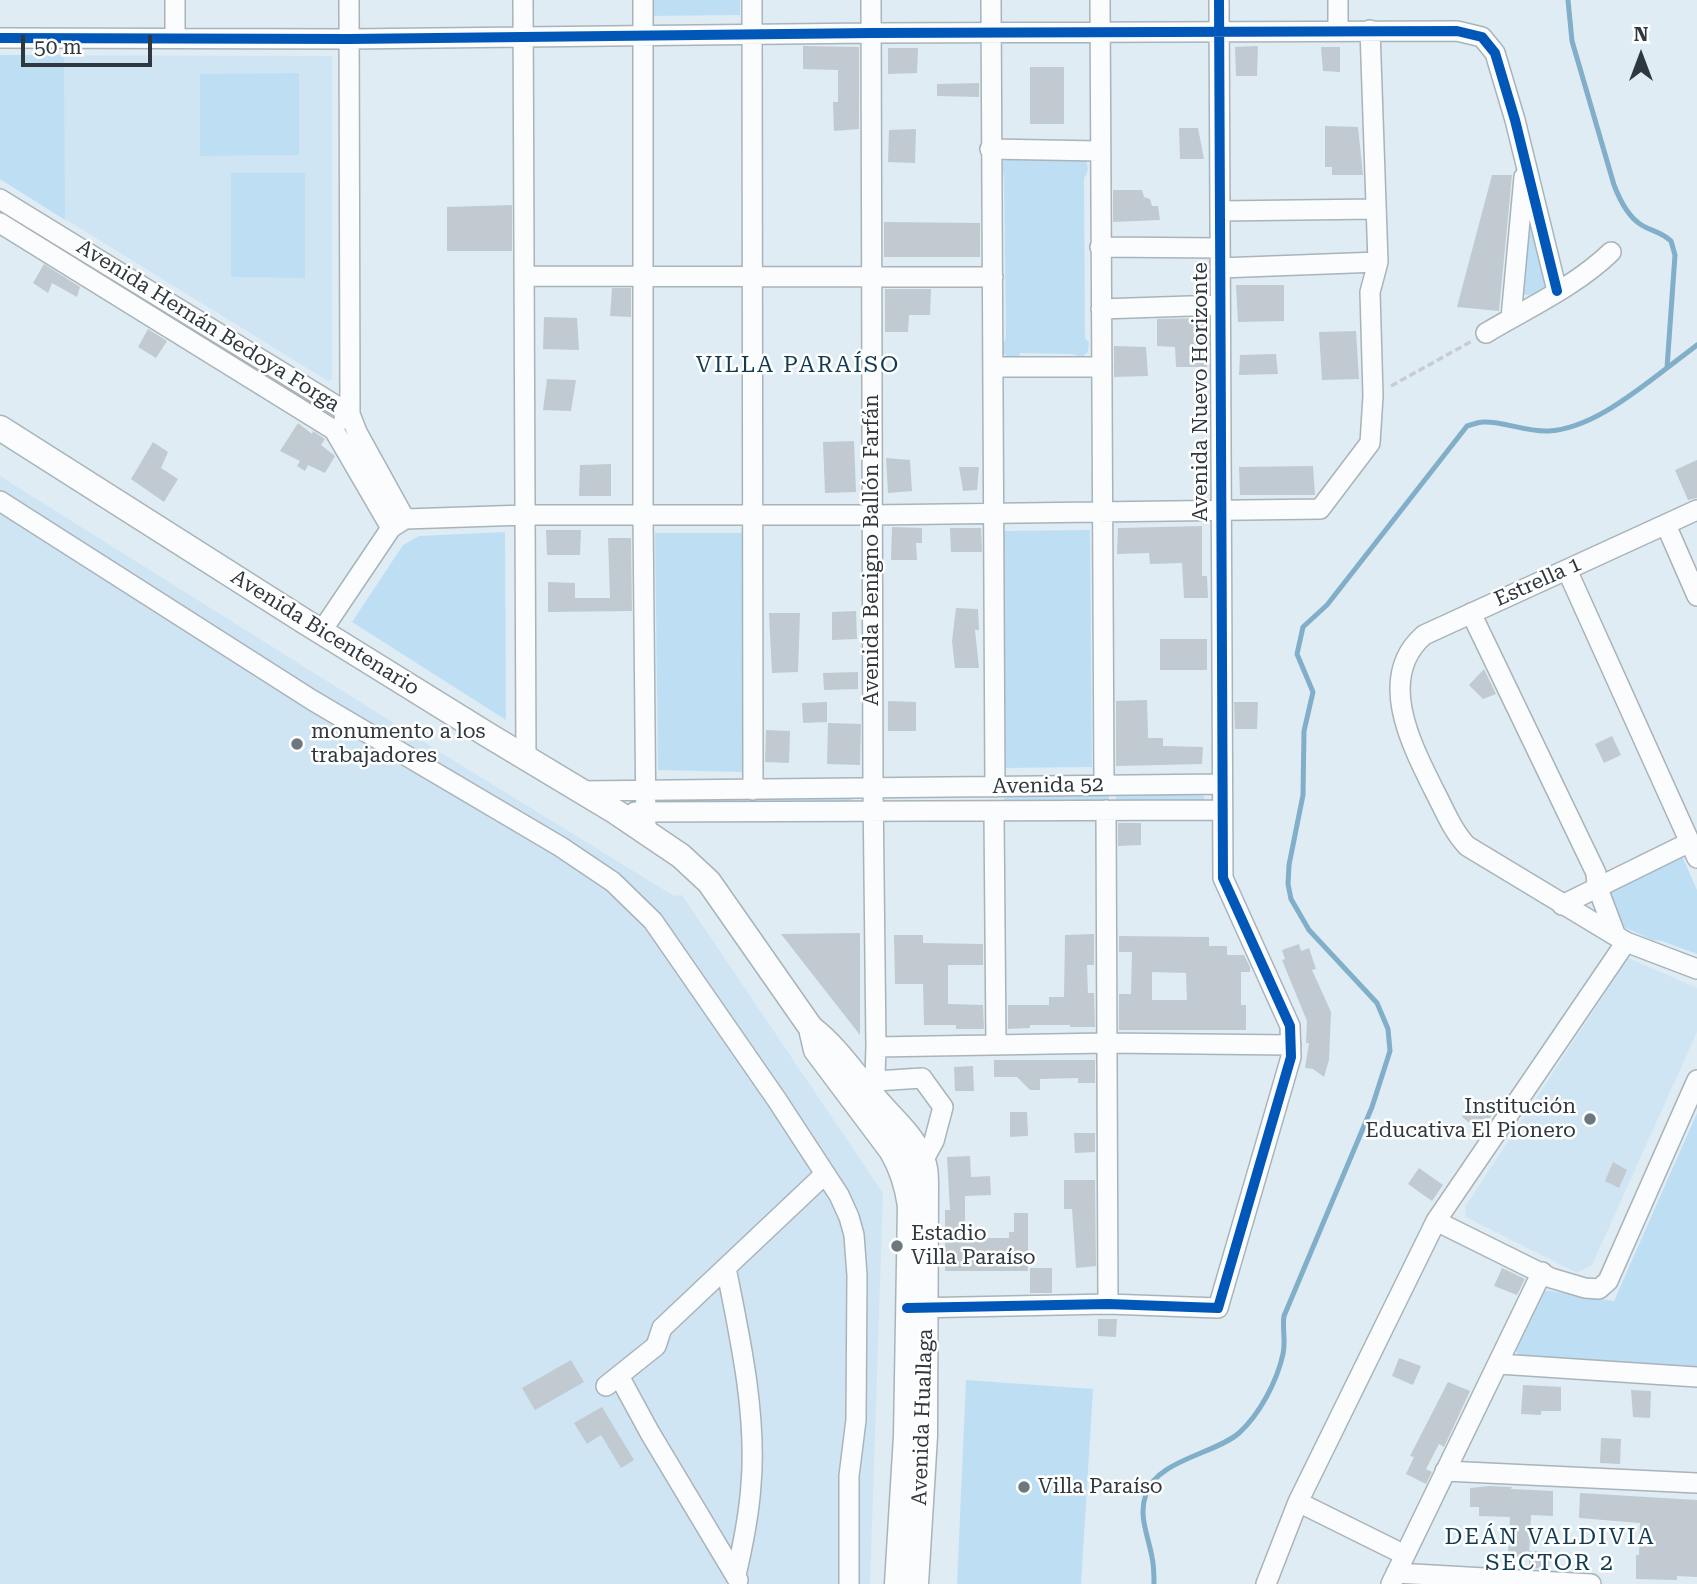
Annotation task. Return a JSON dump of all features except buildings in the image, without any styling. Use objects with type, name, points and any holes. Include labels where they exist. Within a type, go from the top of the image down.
[{"type":"main road","name":"Avenida Bicentenario","points":[[0,428],[321,632],[526,758],[616,811],[646,822],[709,882],[810,1028],[816,1050],[874,1101]]},
{"type":"main road","name":"Avenida Huallaga","points":[[874,1101],[903,1129],[923,1161],[926,1186],[897,1584]]},
{"type":"main road","name":"Avenida Huallaga","points":[[874,1101],[900,1165],[910,1206],[925,1436],[916,1584]]},
{"type":"street","points":[[175,0],[175,38]]},
{"type":"street","points":[[334,430],[351,414],[349,0]]},
{"type":"street","points":[[523,0],[526,758]]},
{"type":"street","points":[[643,0],[646,822],[873,813],[1222,810]]},
{"type":"street","points":[[752,0],[753,790]]},
{"type":"street","name":"Avenida Benigno Ballón Farfán","points":[[870,0],[876,1047],[874,1101]]},
{"type":"street","points":[[991,0],[995,787]]},
{"type":"street","points":[[1100,0],[1104,785]]},
{"type":"street","name":"Avenida Nuevo Horizonte","points":[[1219,0],[1223,878],[1290,1026],[1290,1045]]},
{"type":"street","points":[[1338,0],[1338,31]]},
{"type":"street","points":[[321,632],[398,524],[525,515],[753,516],[1320,509],[1370,443],[1373,396],[1370,292],[1378,262],[1370,30]]},
{"type":"street","points":[[0,38],[349,39],[871,33],[1457,31],[1482,37],[1495,53],[1557,291]]},
{"type":"street","points":[[990,149],[1099,150]]},
{"type":"street","points":[[1511,318],[1525,162]]},
{"type":"street","name":"Avenida Hernán Bedoya Forga","points":[[0,199],[351,414],[398,524]]},
{"type":"street","points":[[1220,211],[1375,209]]},
{"type":"street","name":"Avenida Hernán Bedoya Forga","points":[[0,223],[334,430],[398,524]]},
{"type":"street","points":[[1100,247],[1220,258],[1378,262]]},
{"type":"street","points":[[1486,333],[1557,291],[1601,262],[1611,252]]},
{"type":"street","points":[[524,276],[993,277]]},
{"type":"street","points":[[1101,309],[1220,305]]},
{"type":"street","points":[[994,367],[1102,367]]},
{"type":"street","points":[[0,501],[313,699],[527,826],[613,882],[653,921],[825,1174],[849,1217],[854,1235],[857,1275],[856,1420],[849,1476],[849,1584]]},
{"type":"street","name":"Estrella 1","points":[[1562,905],[1467,846],[1458,835],[1411,744],[1401,709],[1402,678],[1407,660],[1416,642],[1424,635],[1697,510]]},
{"type":"street","points":[[1666,525],[1697,596]]},
{"type":"street","points":[[1562,905],[1692,838],[1567,569]]},
{"type":"street","points":[[1471,613],[1596,873],[1597,886],[1621,939]]},
{"type":"street","name":"Avenida 52","points":[[581,791],[1222,784]]},
{"type":"street","points":[[1106,810],[1108,1304]]},
{"type":"street","points":[[994,812],[996,1045]]},
{"type":"street","points":[[1562,905],[1621,939],[1697,969]]},
{"type":"street","points":[[1266,1584],[1298,1502],[1436,1221],[1621,939]]},
{"type":"street","points":[[876,1047],[1107,1043],[1290,1045],[1291,1057],[1218,1308],[1108,1304],[916,1307]]},
{"type":"street","points":[[874,1101],[922,1078],[937,1046]]},
{"type":"street","points":[[922,1078],[943,1107],[934,1141],[923,1161]]},
{"type":"street","points":[[1436,1221],[1552,1278],[1585,1289],[1598,1289],[1608,1281],[1697,1080]]},
{"type":"street","points":[[738,1579],[650,1433],[613,1381],[656,1346],[662,1328],[825,1174]]},
{"type":"street","points":[[726,1268],[739,1330],[752,1448],[751,1484],[738,1579]]},
{"type":"street","points":[[1542,1272],[1393,1578],[1591,1584]]},
{"type":"street","points":[[1499,1364],[1697,1377]]},
{"type":"street","points":[[1445,1471],[1697,1483]]},
{"type":"street","points":[[1298,1502],[1405,1555]]},
{"type":"path","points":[[1373,396],[1486,333]]},
{"type":"shaded area","points":[[651,0],[740,0],[740,15],[651,16]]},
{"type":"shaded area","points":[[0,55],[332,56],[332,379],[328,381],[0,179]]},
{"type":"shaded area","points":[[0,55],[64,55],[65,220],[0,179]]},
{"type":"shaded area","points":[[299,73],[299,155],[200,156],[200,74]]},
{"type":"shaded area","points":[[1084,158],[1088,168],[1084,178],[1085,338],[1089,342],[1088,352],[1082,357],[1071,354],[1020,353],[1019,357],[1007,357],[1002,351],[1006,336],[1004,159]]},
{"type":"shaded area","points":[[231,173],[305,173],[305,278],[231,277]]},
{"type":"shaded area","points":[[1528,227],[1546,282],[1544,289],[1531,296],[1522,292]]},
{"type":"shaded area","points":[[119,278],[311,398],[306,405],[114,285]]},
{"type":"shaded area","points":[[0,476],[451,759],[674,896],[682,895],[883,1193],[870,1584],[0,1584]]},
{"type":"shaded area","points":[[1090,530],[1092,767],[1005,768],[1003,531]]},
{"type":"shaded area","points":[[505,532],[506,720],[352,622],[403,545],[419,536]]},
{"type":"shaded area","points":[[655,533],[742,533],[743,772],[658,770]]},
{"type":"shaded area","points":[[1109,793],[1109,802],[1004,803],[1004,794]]},
{"type":"shaded area","points":[[1116,793],[1204,794],[1204,802],[1116,802]]},
{"type":"shaded area","points":[[674,796],[852,797],[852,806],[674,805]]},
{"type":"shaded area","points":[[1682,856],[1697,890],[1697,954],[1652,940],[1624,927],[1609,895],[1610,892]]},
{"type":"shaded area","name":"Institución Educativa El Pionero","points":[[1628,958],[1697,988],[1697,1032],[1592,1265],[1577,1273],[1466,1217],[1465,1207]]},
{"type":"shaded area","points":[[1697,1113],[1697,1368],[1518,1355],[1516,1351],[1544,1290],[1614,1301]]},
{"type":"shaded area","name":"Villa Paraíso","points":[[966,1380],[1093,1389],[1081,1584],[957,1584]]},
{"type":"waterway","points":[[1154,1584],[1153,1560],[1143,1518],[1146,1494],[1152,1482],[1174,1465],[1239,1433],[1267,1396],[1283,1354],[1284,1316],[1372,1107],[1390,1051],[1388,1029],[1377,1003],[1309,930],[1291,899],[1288,884],[1289,865],[1303,795],[1304,731],[1313,692],[1297,654],[1303,627],[1327,605],[1467,426],[1491,422],[1540,431],[1564,429],[1611,408],[1667,368],[1675,255],[1671,241],[1636,221],[1616,190],[1572,41],[1568,0]]},
{"type":"waterway","points":[[1667,368],[1697,345]]},
{"type":"cycle path","points":[[907,1308],[1108,1304],[1218,1308],[1291,1057],[1290,1026],[1223,878],[1219,0]]},
{"type":"cycle path","points":[[0,38],[349,39],[871,33],[1457,31],[1482,37],[1495,53],[1515,120],[1557,291]]},
{"type":"place","name":"monumento a los trabajadores","points":[[297,744]]},
{"type":"place","name":"Institución Educativa El Pionero","points":[[1590,1119]]},
{"type":"place","name":"Estadio Villa Paraíso","points":[[897,1246]]},
{"type":"place","name":"Villa Paraíso","points":[[1024,1487]]},
{"type":"district","name":"VILLA PARAÍSO","points":[[798,365]]},
{"type":"district","name":"DEÁN VALDIVIA SECTOR 2","points":[[1550,1550]]}]
